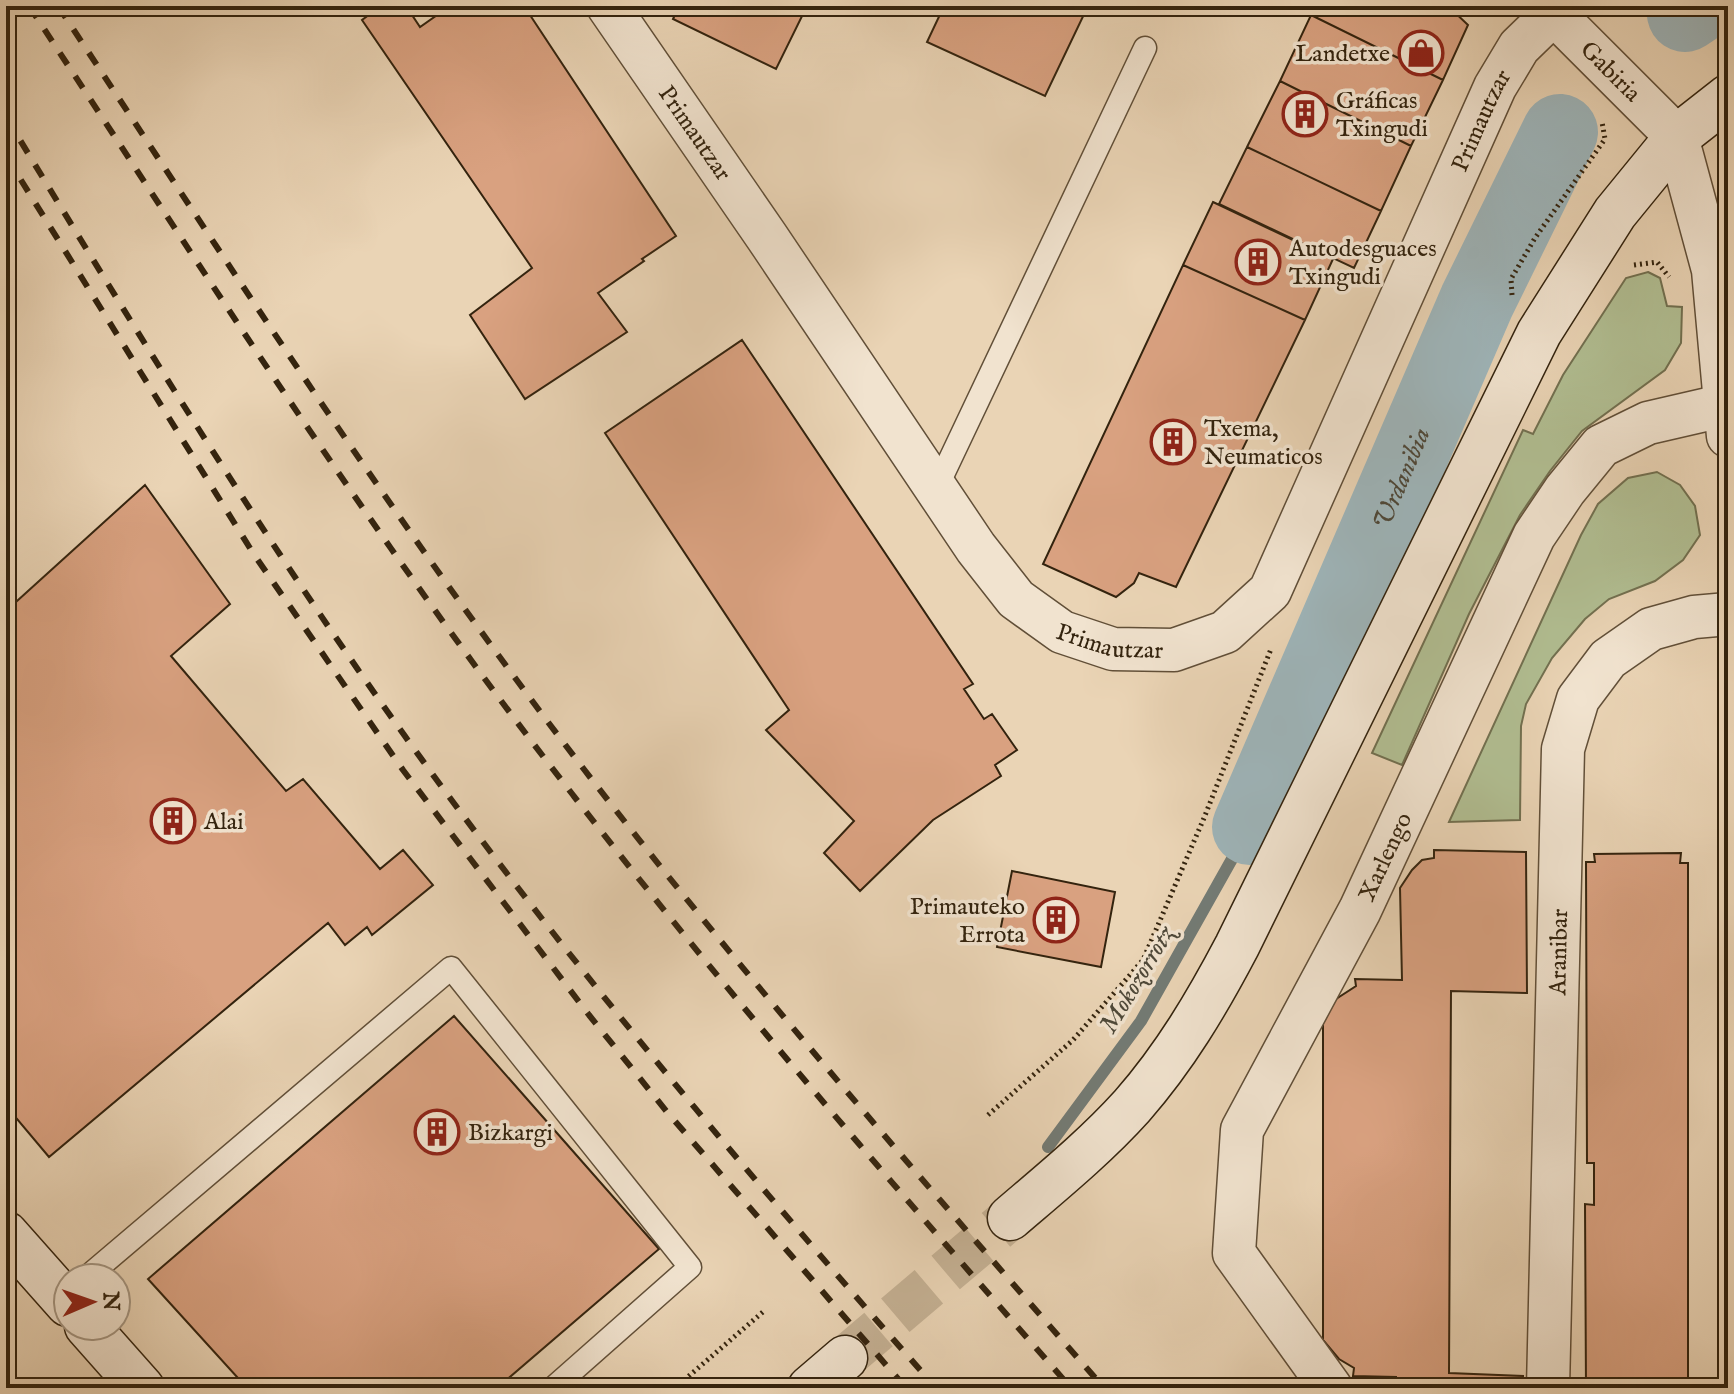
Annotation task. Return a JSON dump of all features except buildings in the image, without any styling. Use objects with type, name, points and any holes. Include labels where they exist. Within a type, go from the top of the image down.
[{"type":"main road","points":[[1010,1218],[1090,1149],[1132,1106],[1170,1058],[1206,1004],[1539,333],[1615,213],[1677,137],[1728,97]]},
{"type":"main road","points":[[6,1234],[52,1279]]},
{"type":"main road","points":[[106,1342],[142,1388]]},
{"type":"main road","points":[[810,1388],[845,1358]]},
{"type":"street","name":"Primautzar","points":[[608,6],[976,548],[1016,599],[1062,632],[1113,649],[1174,650],[1225,632],[1270,591],[1495,87],[1519,47],[1550,10]]},
{"type":"street","name":"Gabiria","points":[[1550,10],[1677,137]]},
{"type":"street","points":[[1677,137],[1713,270],[1727,421]]},
{"type":"street","name":"Xarlengo","points":[[1331,1388],[1234,1253],[1242,1130],[1360,910],[1534,536],[1565,490],[1601,446],[1648,423],[1727,421]]},
{"type":"street","name":"Aranibar","points":[[1548,1388],[1563,749],[1578,699],[1608,659],[1651,629],[1694,617],[1728,614]]},
{"type":"lane","points":[[936,489],[1145,48]]},
{"type":"lane","points":[[117,1262],[451,968],[690,1267],[553,1388]]},
{"type":"path","points":[[1512,303],[1511,279],[1535,238],[1605,139],[1600,117]]},
{"type":"path","points":[[675,1388],[764,1311]]},
{"type":"green space","points":[[1648,272],[1660,278],[1667,306],[1682,307],[1681,343],[1665,370],[1582,431],[1520,515],[1469,614],[1402,765],[1372,753],[1523,430],[1533,434],[1563,375],[1626,278]]},
{"type":"green space","points":[[1657,472],[1680,485],[1695,506],[1700,535],[1683,560],[1655,581],[1609,599],[1585,619],[1552,658],[1526,704],[1521,726],[1520,820],[1449,822],[1598,504],[1628,478]]},
{"type":"waterway","name":"Urdanibia","points":[[1685,14],[1697,6]]},
{"type":"waterway","name":"Urdanibia","points":[[1250,827],[1477,301],[1560,132]]},
{"type":"waterway","name":"Mokozorrotz","points":[[1048,1147],[1141,1021],[1250,827]]},
{"type":"tunnel","points":[[845,1358],[1010,1218]]},
{"type":"railway","points":[[29,6],[293,406],[500,700],[755,1021],[1071,1388]]},
{"type":"railway","points":[[58,6],[318,399],[453,592],[593,781],[780,1012],[1104,1388]]},
{"type":"railway","points":[[6,117],[239,492],[337,639],[451,799],[652,1057],[936,1388]]},
{"type":"railway","points":[[6,156],[253,553],[403,770],[589,1015],[667,1112],[906,1388]]},
{"type":"place","name":"Landetxe","points":[[1421,53]]},
{"type":"place","name":"Gráficas Txingudi","points":[[1305,114]]},
{"type":"place","name":"Autodesguaces Txingudi","points":[[1258,262]]},
{"type":"place","name":"Txema, Neumaticos","points":[[1173,442]]},
{"type":"place","name":"Alai","points":[[173,821]]},
{"type":"place","name":"Primauteko Errota","points":[[1056,920]]},
{"type":"place","name":"Bizkargi","points":[[437,1132]]}]
